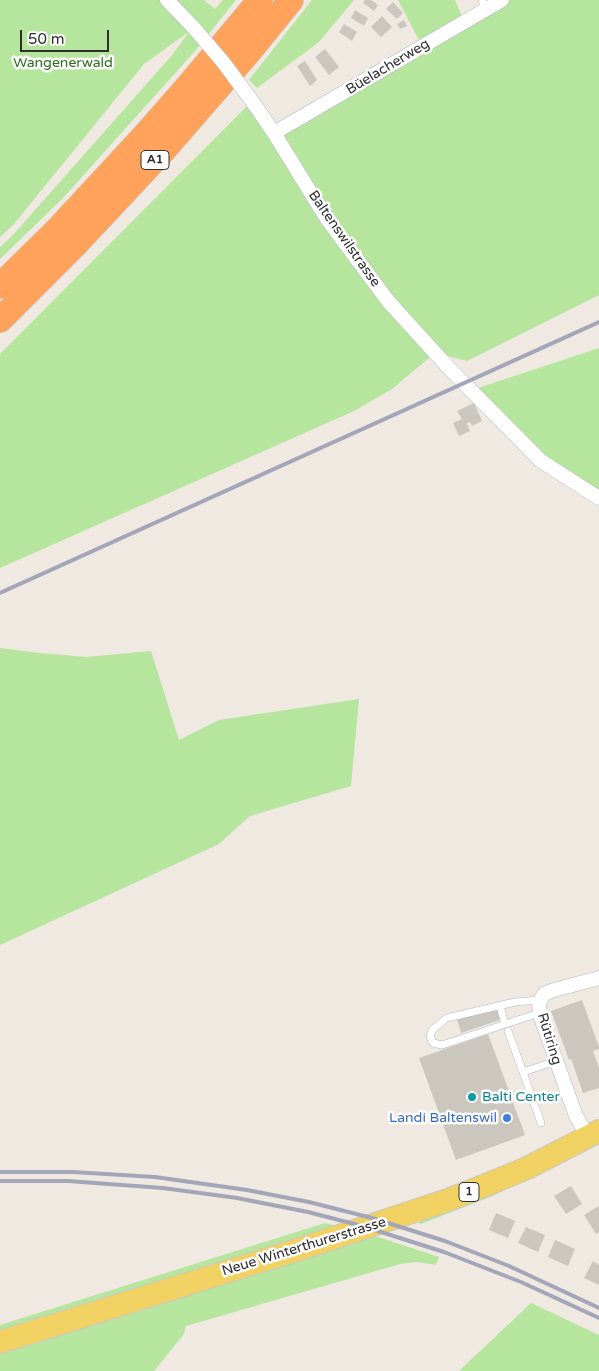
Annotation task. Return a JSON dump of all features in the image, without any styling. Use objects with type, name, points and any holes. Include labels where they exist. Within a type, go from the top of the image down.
[{"type":"highway","name":"A1","points":[[0,286],[63,223],[151,129],[260,0]]},
{"type":"highway","name":"A1","points":[[3,319],[163,151],[291,0]]},
{"type":"main road","name":"Neue Winterthurerstrasse","points":[[0,1342],[420,1210],[507,1176],[593,1134]]},
{"type":"street","name":"Baltenswilstrasse","points":[[167,0],[223,62],[252,101],[327,219],[388,301],[447,366],[541,461],[599,498]]},
{"type":"street","name":"Büelacherweg","points":[[274,134],[483,5],[502,0]]},
{"type":"street","name":"Rütiring","points":[[593,1134],[576,1116],[540,1015],[539,1003],[544,994],[599,978]]},
{"type":"lane","points":[[540,1015],[533,1015],[442,1045],[433,1043],[430,1037],[432,1030],[447,1018],[515,1002],[541,1000]]},
{"type":"lane","points":[[500,1006],[504,1024]]},
{"type":"lane","points":[[508,1032],[541,1123]]},
{"type":"lane","points":[[523,1072],[556,1061]]},
{"type":"green space","name":"Wangenerwald","points":[[0,0],[204,0],[215,9],[223,0],[236,0],[195,51],[63,198],[0,259],[0,247],[13,235],[173,54],[188,33],[199,27],[194,28],[144,64],[14,224],[0,237]]},
{"type":"green space","points":[[312,0],[354,0],[319,42],[257,88],[249,80]]},
{"type":"green space","points":[[398,0],[455,0],[463,19],[421,44]]},
{"type":"green space","points":[[502,0],[599,0],[599,295],[467,361],[435,353],[392,389],[354,411],[0,568],[0,354],[252,101],[275,133]]},
{"type":"green space","points":[[599,348],[599,498],[541,461],[472,390]]},
{"type":"green space","points":[[0,648],[87,657],[151,651],[179,740],[219,720],[359,699],[351,786],[250,816],[219,844],[0,945]]},
{"type":"green space","points":[[527,1180],[490,1197],[421,1224],[414,1221]]},
{"type":"green space","points":[[325,1223],[369,1234],[439,1257],[436,1265],[418,1262],[400,1264],[186,1326],[184,1334],[154,1371],[0,1371],[0,1325]]},
{"type":"green space","points":[[531,1303],[599,1335],[599,1371],[459,1371]]},
{"type":"building","points":[[365,0],[371,0],[378,5],[374,11],[363,3]]},
{"type":"building","points":[[393,2],[403,13],[397,19],[386,9]]},
{"type":"building","points":[[355,10],[368,18],[364,26],[351,18]]},
{"type":"building","points":[[382,16],[392,27],[381,37],[371,27]]},
{"type":"building","points":[[404,20],[407,26],[400,29],[397,24]]},
{"type":"building","points":[[344,24],[357,32],[352,41],[339,32]]},
{"type":"building","points":[[325,49],[339,67],[329,75],[315,57]]},
{"type":"building","points":[[305,61],[317,80],[310,86],[297,66]]},
{"type":"building","points":[[474,403],[482,421],[472,426],[470,422],[467,423],[470,431],[459,436],[453,423],[462,419],[457,411]]},
{"type":"building","points":[[582,1000],[599,1047],[599,1049],[593,1051],[599,1068],[599,1088],[583,1093],[551,1011]]},
{"type":"building","points":[[497,1008],[500,1020],[461,1033],[457,1019]]},
{"type":"building","name":"Balti Center","points":[[488,1034],[525,1135],[456,1160],[419,1058]]},
{"type":"building","points":[[571,1186],[582,1204],[566,1214],[554,1196]]},
{"type":"building","points":[[599,1206],[599,1232],[596,1234],[584,1215]]},
{"type":"building","points":[[496,1213],[515,1221],[508,1238],[489,1230]]},
{"type":"building","points":[[526,1227],[545,1235],[538,1252],[518,1243]]},
{"type":"building","points":[[555,1240],[575,1249],[568,1266],[548,1257]]},
{"type":"building","points":[[593,1261],[599,1265],[599,1285],[584,1278]]},
{"type":"railway","points":[[0,593],[599,322]]},
{"type":"railway","points":[[0,1172],[73,1172],[155,1177],[247,1190],[309,1202],[372,1218],[445,1241],[509,1266],[599,1308]]},
{"type":"railway","points":[[0,1181],[68,1181],[163,1188],[237,1198],[308,1212],[362,1226],[444,1252],[521,1282],[599,1318]]},
{"type":"place","name":"Balti Center","points":[[472,1097]]},
{"type":"place","name":"Landi Baltenswil","points":[[507,1118]]}]
